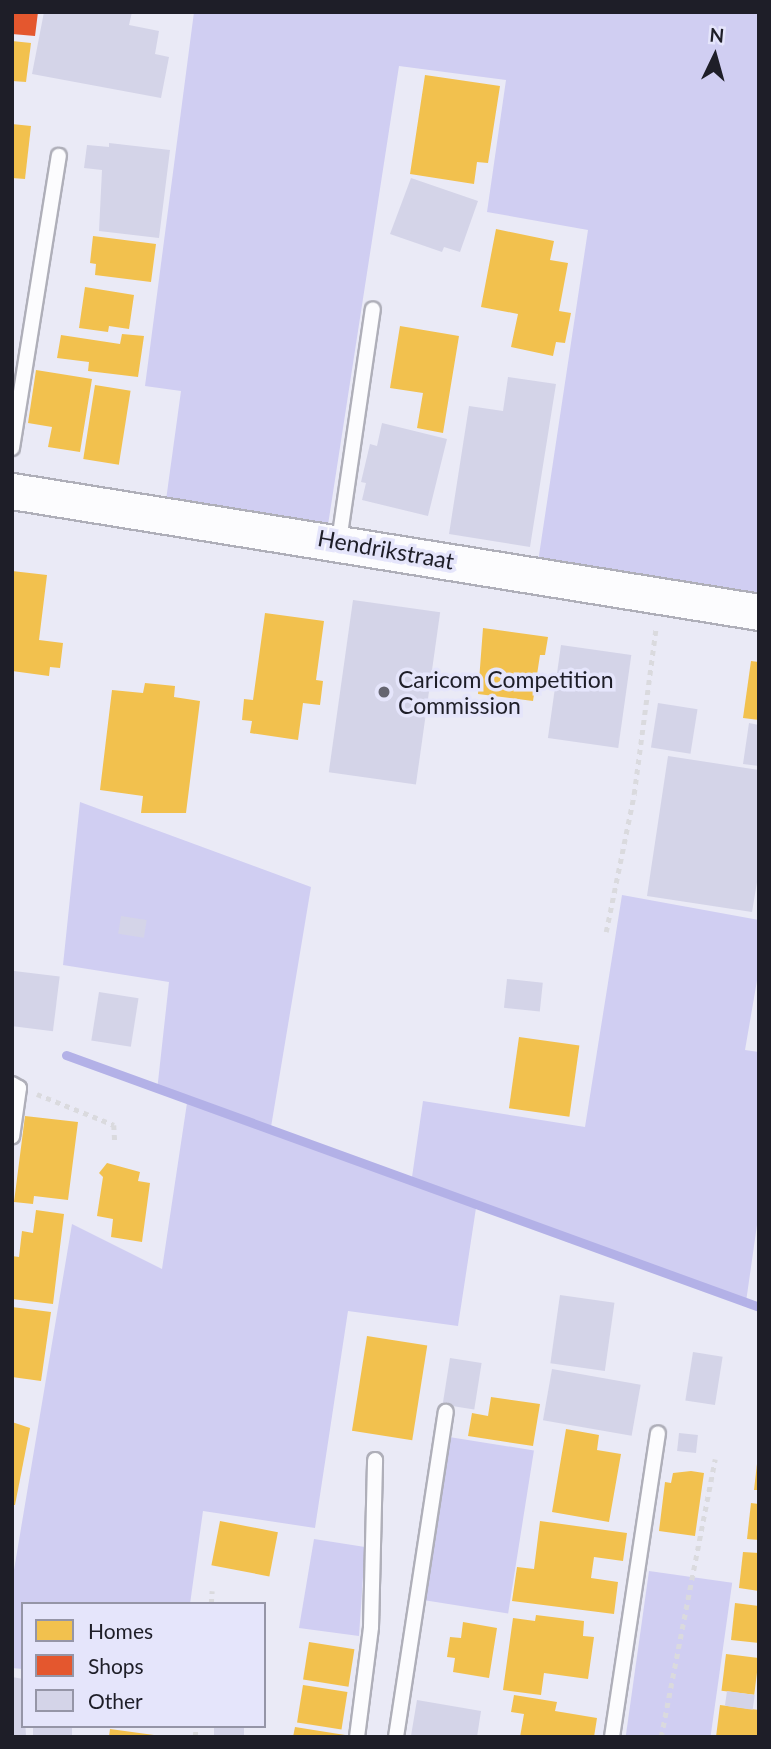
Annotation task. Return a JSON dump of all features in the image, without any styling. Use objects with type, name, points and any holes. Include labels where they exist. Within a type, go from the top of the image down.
[{"type":"street","name":"Hendrikstraat","points":[[12,491],[339,541],[759,612]]},
{"type":"lane","points":[[12,448],[59,156]]},
{"type":"lane","points":[[339,541],[373,309]]},
{"type":"lane","points":[[12,1137],[16,1086]]},
{"type":"lane","points":[[396,1737],[446,1412]]},
{"type":"lane","points":[[612,1737],[657,1433]]},
{"type":"lane","points":[[357,1737],[371,1627],[375,1460]]},
{"type":"path","points":[[606,932],[636,781],[660,596]]},
{"type":"path","points":[[16,1086],[114,1125],[115,1143]]},
{"type":"path","points":[[661,1737],[715,1459]]},
{"type":"path","points":[[211,1602],[212,1591]]},
{"type":"shaded area","points":[[194,12],[759,12],[759,600],[538,562],[588,230],[487,212],[506,80],[399,66],[328,525],[166,500],[181,391],[145,386]]},
{"type":"shaded area","points":[[80,802],[311,887],[270,1133],[411,1184],[423,1101],[585,1127],[622,895],[759,920],[759,969],[745,1050],[759,1052],[759,1211],[746,1302],[476,1208],[458,1326],[348,1311],[315,1528],[203,1511],[190,1602],[21,1602],[21,1669],[12,1668],[12,1582],[72,1224],[162,1269],[187,1103],[157,1091],[169,982],[63,965]]},
{"type":"shaded area","points":[[449,1437],[534,1450],[508,1613],[423,1600]]},
{"type":"shaded area","points":[[314,1539],[365,1547],[359,1636],[299,1628]]},
{"type":"shaded area","points":[[649,1571],[732,1583],[710,1737],[626,1737]]},
{"type":"building: Homes","points":[[12,41],[31,43],[26,82],[12,81]]},
{"type":"building: Homes","points":[[425,75],[500,86],[488,163],[477,162],[474,184],[410,174]]},
{"type":"building: Homes","points":[[12,124],[31,126],[25,179],[12,178]]},
{"type":"building: Homes","points":[[496,229],[554,241],[550,260],[568,263],[559,311],[571,313],[565,343],[556,342],[553,356],[511,347],[518,314],[481,307]]},
{"type":"building: Homes","points":[[93,236],[156,244],[151,282],[95,275],[96,264],[90,263]]},
{"type":"building: Homes","points":[[85,287],[134,295],[129,329],[109,326],[108,332],[79,328]]},
{"type":"building: Homes","points":[[400,326],[459,336],[443,433],[417,428],[423,393],[390,388]]},
{"type":"building: Homes","points":[[122,334],[144,336],[138,377],[88,371],[89,362],[57,358],[61,335],[120,344]]},
{"type":"building: Homes","points":[[36,370],[92,379],[80,452],[48,447],[52,427],[28,423]]},
{"type":"building: Homes","points":[[95,385],[131,391],[119,465],[83,459]]},
{"type":"building: Homes","points":[[12,571],[47,575],[39,640],[63,643],[60,668],[50,667],[49,676],[12,671]]},
{"type":"building: Homes","points":[[265,613],[324,621],[316,680],[323,681],[320,705],[303,703],[298,740],[250,733],[252,721],[242,720],[244,699],[253,700]]},
{"type":"building: Homes","points":[[483,628],[548,637],[545,655],[540,655],[533,701],[478,694]]},
{"type":"building: Homes","points":[[751,661],[759,662],[759,720],[743,718]]},
{"type":"building: Homes","points":[[145,683],[175,686],[174,697],[200,701],[186,813],[141,813],[143,796],[100,790],[112,690],[143,693]]},
{"type":"building: Homes","points":[[519,1037],[579,1045],[569,1117],[509,1108]]},
{"type":"building: Homes","points":[[25,1116],[78,1122],[68,1200],[34,1196],[33,1204],[14,1202]]},
{"type":"building: Homes","points":[[107,1163],[140,1172],[138,1181],[150,1183],[142,1242],[111,1237],[113,1219],[97,1216],[103,1177],[99,1173]]},
{"type":"building: Homes","points":[[36,1210],[64,1214],[53,1304],[12,1299],[12,1256],[19,1257],[22,1231],[33,1233]]},
{"type":"building: Homes","points":[[12,1307],[51,1312],[41,1381],[12,1377]]},
{"type":"building: Homes","points":[[367,1336],[427,1346],[412,1440],[352,1431]]},
{"type":"building: Homes","points":[[491,1397],[540,1404],[533,1446],[468,1436],[472,1413],[488,1416]]},
{"type":"building: Homes","points":[[12,1422],[30,1428],[15,1505],[12,1505]]},
{"type":"building: Homes","points":[[566,1429],[599,1435],[597,1450],[621,1454],[609,1522],[552,1512]]},
{"type":"building: Homes","points":[[757,1464],[759,1490],[754,1490]]},
{"type":"building: Homes","points":[[673,1473],[704,1473],[695,1536],[659,1531],[665,1482],[671,1483]]},
{"type":"building: Homes","points":[[751,1503],[759,1504],[759,1540],[747,1539]]},
{"type":"building: Homes","points":[[220,1521],[278,1532],[269,1576],[211,1565]]},
{"type":"building: Homes","points":[[540,1521],[627,1533],[623,1561],[594,1557],[591,1578],[618,1582],[614,1614],[512,1601],[517,1567],[534,1569]]},
{"type":"building: Homes","points":[[743,1552],[759,1553],[759,1591],[739,1588]]},
{"type":"building: Homes","points":[[735,1603],[759,1606],[759,1643],[731,1640]]},
{"type":"building: Homes","points":[[536,1615],[584,1621],[583,1636],[594,1637],[588,1679],[544,1673],[541,1695],[503,1690],[513,1618],[535,1621]]},
{"type":"building: Homes","points":[[463,1622],[497,1628],[489,1678],[453,1672],[455,1658],[447,1657],[450,1637],[461,1638]]},
{"type":"building: Homes","points":[[309,1642],[354,1649],[348,1687],[303,1680]]},
{"type":"building: Homes","points":[[726,1654],[759,1658],[754,1695],[721,1691]]},
{"type":"building: Homes","points":[[303,1685],[347,1692],[342,1730],[297,1723]]},
{"type":"building: Homes","points":[[514,1695],[557,1702],[555,1711],[597,1718],[594,1737],[520,1737],[524,1714],[511,1712]]},
{"type":"building: Homes","points":[[720,1705],[759,1710],[759,1737],[716,1737]]},
{"type":"building: Homes","points":[[295,1727],[345,1735],[345,1737],[293,1737]]},
{"type":"building: Homes","points":[[110,1729],[154,1735],[154,1737],[109,1737]]},
{"type":"building: Shops","points":[[12,12],[38,12],[35,36],[12,34]]},
{"type":"building: Other","points":[[44,12],[132,12],[129,25],[159,31],[155,54],[169,57],[161,98],[32,74]]},
{"type":"building: Other","points":[[109,143],[170,150],[159,238],[99,231],[102,170],[84,168],[87,145],[109,147]]},
{"type":"building: Other","points":[[411,178],[478,201],[460,252],[444,247],[442,252],[390,234]]},
{"type":"building: Other","points":[[508,377],[556,384],[530,547],[449,534],[469,406],[503,411]]},
{"type":"building: Other","points":[[382,423],[447,439],[428,516],[362,500],[366,483],[361,482],[370,444],[377,446]]},
{"type":"building: Other","name":"Caricom Competition Commission","points":[[353,600],[440,612],[416,785],[329,772]]},
{"type":"building: Other","points":[[561,645],[631,655],[618,748],[548,738]]},
{"type":"building: Other","points":[[658,703],[698,709],[690,754],[651,747]]},
{"type":"building: Other","points":[[749,723],[759,725],[759,766],[743,764]]},
{"type":"building: Other","points":[[668,756],[759,770],[759,870],[752,912],[647,896]]},
{"type":"building: Other","points":[[121,916],[147,920],[144,938],[118,934]]},
{"type":"building: Other","points":[[14,971],[60,977],[53,1031],[12,1026]]},
{"type":"building: Other","points":[[507,979],[543,983],[540,1012],[504,1008]]},
{"type":"building: Other","points":[[99,992],[139,998],[131,1047],[91,1040]]},
{"type":"building: Other","points":[[560,1295],[614,1303],[605,1371],[550,1363]]},
{"type":"building: Other","points":[[693,1352],[723,1357],[715,1405],[685,1400]]},
{"type":"building: Other","points":[[450,1358],[482,1363],[474,1409],[443,1404]]},
{"type":"building: Other","points":[[552,1369],[641,1385],[632,1436],[543,1420]]},
{"type":"building: Other","points":[[679,1433],[698,1435],[696,1453],[677,1451]]},
{"type":"building: Other","points":[[12,1677],[21,1679],[21,1728],[26,1728],[26,1737],[12,1737]]},
{"type":"building: Other","points":[[727,1691],[755,1695],[753,1710],[725,1706]]},
{"type":"building: Other","points":[[417,1700],[481,1711],[477,1737],[411,1736]]},
{"type":"building: Other","points":[[33,1728],[72,1728],[72,1737],[33,1737]]},
{"type":"building: Other","points":[[214,1728],[244,1728],[244,1737],[214,1737]]},
{"type":"waterway","points":[[66,1055],[759,1307]]},
{"type":"place","name":"Caricom Competition Commission","points":[[384,692]]}]
